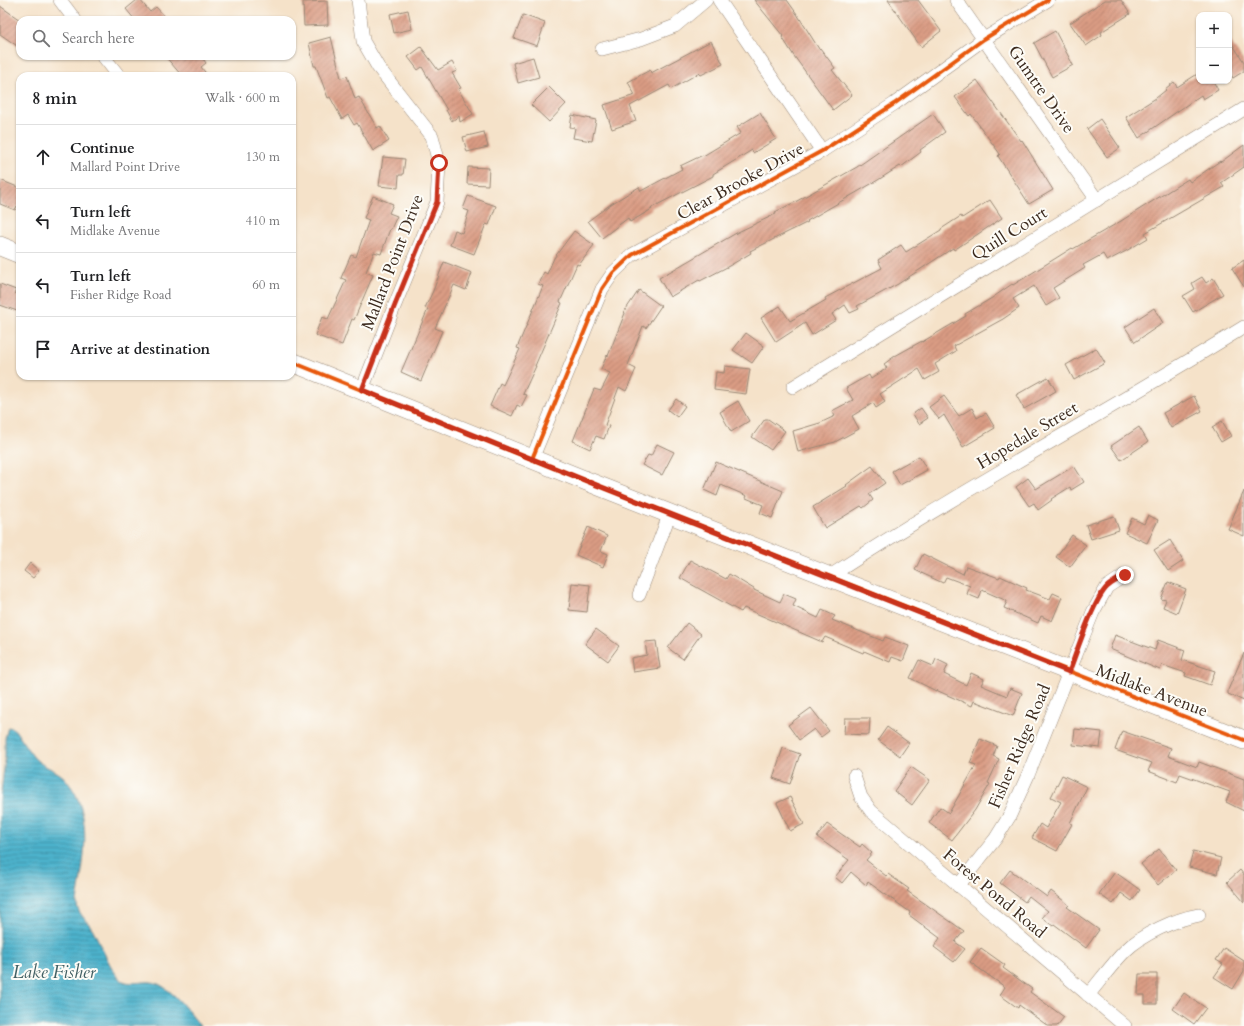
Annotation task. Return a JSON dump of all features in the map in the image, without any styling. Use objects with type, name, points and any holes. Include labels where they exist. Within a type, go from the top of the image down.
[{"type":"street","points":[[60,0],[72,16]]},
{"type":"street","name":"Mallard Point Drive","points":[[358,0],[363,40],[378,67],[432,136],[439,163],[437,202],[362,390]]},
{"type":"street","points":[[602,49],[641,39],[675,26],[706,0]]},
{"type":"street","points":[[719,0],[822,151]]},
{"type":"street","name":"Gumtre Drive","points":[[956,0],[1097,200]]},
{"type":"street","name":"Clear Brooke Drive","points":[[532,459],[602,289],[613,273],[632,255],[822,151],[894,104],[984,39],[1048,0]]},
{"type":"street","points":[[106,60],[116,72]]},
{"type":"street","name":"Quill Court","points":[[793,387],[1244,109]]},
{"type":"street","points":[[0,246],[16,252]]},
{"type":"street","name":"Hopedale Street","points":[[830,576],[863,554],[1244,326]]},
{"type":"street","name":"Midlake Avenue","points":[[296,364],[532,459],[1244,740]]},
{"type":"street","points":[[639,595],[670,513]]},
{"type":"street","name":"Fisher Ridge Road","points":[[958,886],[996,838],[1009,817],[1028,775],[1093,612],[1107,587],[1125,575]]},
{"type":"street","name":"Forest Pond Road","points":[[854,776],[861,797],[871,811],[1125,1026]]},
{"type":"street","points":[[1088,995],[1125,951],[1134,944],[1157,930],[1199,915]]},
{"type":"water","name":"Lake Fisher","points":[[8,727],[15,730],[36,760],[57,772],[67,781],[76,794],[84,824],[85,840],[77,908],[92,928],[114,972],[126,982],[151,982],[164,987],[191,1014],[200,1026],[0,1026],[0,801],[5,759],[5,738]]},
{"type":"building","points":[[137,0],[140,0],[150,12],[156,7],[164,16],[132,16],[126,9]]},
{"type":"building","points":[[754,0],[787,0],[819,49],[820,48],[835,68],[832,70],[852,95],[833,110],[794,56],[782,37],[783,36]]},
{"type":"building","points":[[888,0],[918,0],[941,31],[921,47]]},
{"type":"building","points":[[1105,0],[1121,0],[1130,14],[1101,32],[1102,35],[1086,46],[1070,23]]},
{"type":"building","points":[[327,1],[328,25],[304,26],[303,2]]},
{"type":"building","points":[[0,6],[16,17],[16,45],[0,34]]},
{"type":"building","points":[[408,10],[412,29],[394,33],[390,14]]},
{"type":"building","points":[[523,15],[545,23],[537,46],[514,38]]},
{"type":"building","points":[[1055,31],[1073,65],[1052,77],[1034,43]]},
{"type":"building","points":[[331,37],[341,78],[347,76],[355,99],[359,97],[377,128],[380,126],[389,141],[373,151],[357,123],[354,125],[348,115],[342,119],[330,97],[328,98],[316,66],[314,66],[309,43]]},
{"type":"building","points":[[711,41],[723,64],[701,75],[699,73],[671,89],[669,85],[630,106],[636,121],[612,129],[604,105],[635,95],[628,82],[650,70],[651,73]]},
{"type":"building","points":[[1232,44],[1244,62],[1244,71],[1233,78]]},
{"type":"building","points":[[421,47],[438,70],[452,62],[457,71],[452,73],[461,88],[458,89],[473,114],[460,122],[459,116],[452,121],[422,67],[418,70],[408,57]]},
{"type":"building","points":[[533,57],[539,77],[518,83],[513,63]]},
{"type":"building","points":[[168,60],[204,60],[206,63],[201,67],[205,72],[179,72]]},
{"type":"building","points":[[1196,75],[1196,84],[1215,84],[1218,90],[1203,99],[1201,95],[1139,138],[1126,117],[1156,98],[1174,82],[1177,87]]},
{"type":"building","points":[[977,80],[1021,141],[1022,140],[1053,190],[1029,204],[998,156],[1000,154],[971,114],[969,116],[955,97]]},
{"type":"building","points":[[549,87],[566,104],[549,122],[531,105]]},
{"type":"building","points":[[760,113],[776,139],[753,153],[752,150],[713,174],[713,176],[651,208],[652,209],[630,222],[628,218],[602,238],[588,221],[611,204],[639,187],[641,191],[682,169],[680,166],[703,156],[741,133],[737,127]]},
{"type":"building","points":[[933,114],[945,132],[920,150],[921,152],[901,167],[900,166],[807,221],[808,222],[750,251],[751,253],[729,266],[700,281],[699,280],[670,297],[659,278],[738,232],[776,214],[775,212],[857,167]]},
{"type":"building","points":[[572,115],[596,120],[592,141],[573,138],[575,128],[570,127]]},
{"type":"building","points":[[1100,119],[1120,148],[1107,157],[1087,129]]},
{"type":"building","points":[[484,132],[488,147],[467,152],[463,137]]},
{"type":"building","points":[[1244,145],[1244,167],[1221,183],[1224,187],[1145,233],[1148,238],[1126,251],[1107,261],[1103,254],[1083,265],[1085,268],[1053,288],[1059,298],[1046,306],[1034,286],[1013,299],[1019,308],[1003,319],[954,346],[956,351],[935,364],[939,372],[925,380],[919,369],[880,394],[885,402],[876,408],[873,403],[852,416],[859,429],[835,442],[798,452],[793,431],[820,423],[835,416],[832,411],[853,400],[846,388],[869,375],[871,379],[887,368],[884,364],[895,356],[966,316],[965,314],[1012,284],[1013,285],[1072,248],[1073,249],[1121,221],[1188,179],[1190,182]]},
{"type":"building","points":[[383,157],[405,159],[403,175],[399,175],[398,188],[379,186]]},
{"type":"building","points":[[468,167],[489,168],[488,185],[467,184]]},
{"type":"building","points":[[0,180],[16,186],[16,208],[15,210],[0,204]]},
{"type":"building","points":[[373,196],[393,204],[389,213],[397,216],[390,229],[381,254],[374,252],[366,272],[373,275],[354,320],[352,319],[342,345],[315,335],[322,317],[328,319],[346,280],[341,278],[351,255],[356,257],[369,220],[364,218]]},
{"type":"building","points":[[468,196],[496,206],[489,225],[486,224],[474,254],[450,245],[455,230],[462,233],[469,211],[463,209]]},
{"type":"building","points":[[990,200],[1002,218],[954,250],[953,248],[898,284],[857,306],[859,309],[850,313],[845,305],[832,314],[836,320],[812,335],[805,323],[776,342],[761,318],[780,306],[790,321],[826,300],[825,298],[882,268],[878,260],[901,245],[906,252],[961,216],[962,218]]},
{"type":"building","points":[[574,231],[594,245],[579,265],[577,264],[560,302],[562,303],[536,366],[523,394],[527,395],[521,407],[517,405],[512,416],[490,406],[500,383],[503,385],[520,349],[517,348],[543,286],[538,284],[544,272],[547,274],[554,258]]},
{"type":"building","points":[[1244,260],[1244,287],[1232,268]]},
{"type":"building","points":[[444,262],[472,273],[466,290],[454,285],[435,328],[442,331],[421,381],[401,372],[428,309],[425,308]]},
{"type":"building","points":[[1202,277],[1206,283],[1213,278],[1223,294],[1193,312],[1183,296],[1195,289],[1192,283]]},
{"type":"building","points":[[0,284],[16,290],[16,311],[0,305]]},
{"type":"building","points":[[639,290],[661,306],[646,328],[643,326],[628,365],[636,369],[626,391],[619,387],[605,425],[609,426],[604,439],[596,436],[590,449],[573,441],[594,389],[601,391],[610,373],[601,369],[607,355],[608,356],[625,313],[624,312]]},
{"type":"building","points":[[1154,308],[1163,323],[1135,342],[1125,327]]},
{"type":"building","points":[[746,333],[764,346],[752,363],[733,350]]},
{"type":"building","points":[[1096,348],[1105,363],[1074,380],[1066,365]]},
{"type":"building","points":[[725,366],[750,369],[746,394],[714,390],[716,372],[724,373]]},
{"type":"building","points":[[1048,377],[1056,391],[1024,409],[1016,395]]},
{"type":"building","points":[[944,396],[959,416],[972,408],[977,418],[986,413],[995,428],[963,447],[944,415],[939,419],[929,407]]},
{"type":"building","points":[[1194,396],[1202,411],[1171,428],[1163,413]]},
{"type":"building","points":[[676,399],[685,406],[677,417],[668,410]]},
{"type":"building","points":[[738,401],[749,421],[731,432],[720,412]]},
{"type":"building","points":[[921,408],[928,418],[919,424],[913,414]]},
{"type":"building","points":[[765,419],[768,419],[785,431],[771,450],[752,437]]},
{"type":"building","points":[[1222,421],[1231,436],[1221,442],[1212,427]]},
{"type":"building","points":[[1139,427],[1148,442],[1121,460],[1111,446]]},
{"type":"building","points":[[657,444],[674,452],[662,475],[642,465],[648,455],[651,456]]},
{"type":"building","points":[[919,456],[927,470],[900,485],[892,471]]},
{"type":"building","points":[[716,462],[783,491],[772,518],[760,513],[763,505],[746,498],[747,496],[721,485],[717,496],[704,490]]},
{"type":"building","points":[[872,466],[885,483],[869,494],[873,500],[863,508],[861,506],[825,528],[813,507],[847,486],[846,485]]},
{"type":"building","points":[[1074,466],[1084,482],[1071,490],[1070,487],[1051,499],[1052,500],[1038,510],[1034,503],[1029,506],[1016,487],[1028,478],[1036,489]]},
{"type":"building","points":[[1244,491],[1244,536],[1228,529]]},
{"type":"building","points":[[1148,515],[1158,520],[1147,543],[1125,533],[1132,518],[1144,524]]},
{"type":"building","points":[[1114,516],[1119,530],[1091,539],[1086,525]]},
{"type":"building","points":[[588,527],[607,536],[601,551],[608,554],[603,567],[576,555]]},
{"type":"building","points":[[1072,535],[1086,545],[1070,567],[1056,557]]},
{"type":"building","points":[[1170,540],[1183,561],[1168,571],[1154,550]]},
{"type":"building","points":[[923,554],[963,574],[966,566],[999,578],[1000,576],[1027,588],[1026,590],[1050,599],[1053,593],[1062,597],[1052,621],[1041,616],[1038,623],[1004,608],[1007,601],[982,590],[979,599],[967,594],[970,586],[946,577],[943,583],[915,570]]},
{"type":"building","points":[[690,560],[726,579],[729,574],[754,590],[780,602],[784,594],[796,599],[793,606],[818,618],[822,610],[835,616],[832,620],[883,641],[885,637],[909,646],[903,661],[892,657],[890,662],[864,651],[863,653],[825,637],[822,642],[744,608],[741,612],[680,578]]},
{"type":"building","points":[[30,563],[39,571],[33,578],[24,571]]},
{"type":"building","points":[[1168,582],[1186,589],[1177,613],[1163,607],[1166,600],[1161,599]]},
{"type":"building","points":[[572,583],[590,585],[587,612],[569,610]]},
{"type":"building","points":[[687,623],[701,634],[683,659],[668,648]]},
{"type":"building","points":[[596,629],[619,646],[608,661],[585,644]]},
{"type":"building","points":[[1115,635],[1155,650],[1158,640],[1185,650],[1182,660],[1215,671],[1210,685],[1185,676],[1186,673],[1162,665],[1160,670],[1110,649]]},
{"type":"building","points":[[656,641],[660,668],[633,672],[631,658],[647,655],[645,642]]},
{"type":"building","points":[[1244,653],[1244,701],[1228,694],[1228,690]]},
{"type":"building","points":[[936,659],[948,665],[944,674],[966,685],[971,673],[984,679],[981,685],[1007,696],[1010,688],[1022,693],[1013,716],[974,701],[972,706],[910,678],[919,660],[933,666]]},
{"type":"building","points":[[811,708],[829,731],[821,737],[814,729],[799,740],[788,725]]},
{"type":"building","points":[[845,718],[870,718],[869,735],[844,734]]},
{"type":"building","points":[[887,727],[909,743],[900,756],[878,740]]},
{"type":"building","points":[[1075,729],[1102,732],[1100,748],[1073,745]]},
{"type":"building","points":[[1122,731],[1171,748],[1168,756],[1197,767],[1199,762],[1244,779],[1244,811],[1226,802],[1230,792],[1180,774],[1177,782],[1148,771],[1152,763],[1115,750]]},
{"type":"building","points":[[980,739],[997,746],[993,756],[999,759],[988,783],[990,784],[975,810],[952,840],[929,823],[940,807],[949,813],[976,765],[970,763]]},
{"type":"building","points":[[783,748],[800,754],[790,784],[773,778]]},
{"type":"building","points":[[911,767],[930,780],[912,805],[894,791]]},
{"type":"building","points":[[1062,775],[1087,787],[1070,823],[1072,824],[1057,851],[1032,838],[1040,824],[1046,828],[1061,802],[1051,797]]},
{"type":"building","points":[[790,797],[804,824],[790,831],[777,803]]},
{"type":"building","points":[[827,824],[860,847],[862,844],[872,853],[866,860],[886,876],[888,874],[909,889],[907,891],[964,931],[955,942],[965,949],[954,962],[934,947],[940,938],[909,915],[910,912],[868,882],[866,885],[851,872],[842,883],[835,877],[849,860],[817,837]]},
{"type":"building","points":[[1159,849],[1176,870],[1158,885],[1141,864]]},
{"type":"building","points":[[1193,851],[1221,858],[1217,874],[1189,867]]},
{"type":"building","points":[[1010,870],[1047,897],[1051,891],[1069,905],[1067,907],[1099,930],[1086,948],[1054,924],[1053,926],[1042,918],[1048,911],[1029,896],[1025,902],[1000,883]]},
{"type":"building","points":[[1240,870],[1244,875],[1244,902],[1227,882]]},
{"type":"building","points":[[1115,872],[1140,890],[1132,901],[1121,893],[1113,904],[1099,894]]},
{"type":"building","points":[[981,948],[1005,965],[1003,968],[1032,989],[1030,992],[1064,1017],[1057,1026],[1048,1026],[1019,1005],[1018,1008],[1000,995],[1005,987],[970,962]]},
{"type":"building","points":[[1224,948],[1244,961],[1244,971],[1233,989],[1214,977],[1223,964],[1216,960]]},
{"type":"building","points":[[1139,974],[1157,974],[1157,1004],[1145,1004],[1145,995],[1138,995]]},
{"type":"building","points":[[1184,993],[1206,1008],[1194,1024],[1173,1009]]},
{"type":"cycle path","points":[[532,459],[602,289],[613,273],[632,255],[822,151],[894,104],[984,39],[1048,0]]},
{"type":"cycle path","points":[[296,364],[599,486],[1244,740]]},
{"type":"route","points":[[439,163],[437,202],[362,390],[599,486],[830,576],[1069,672],[1093,612],[1101,597],[1107,587],[1125,575]]}]
